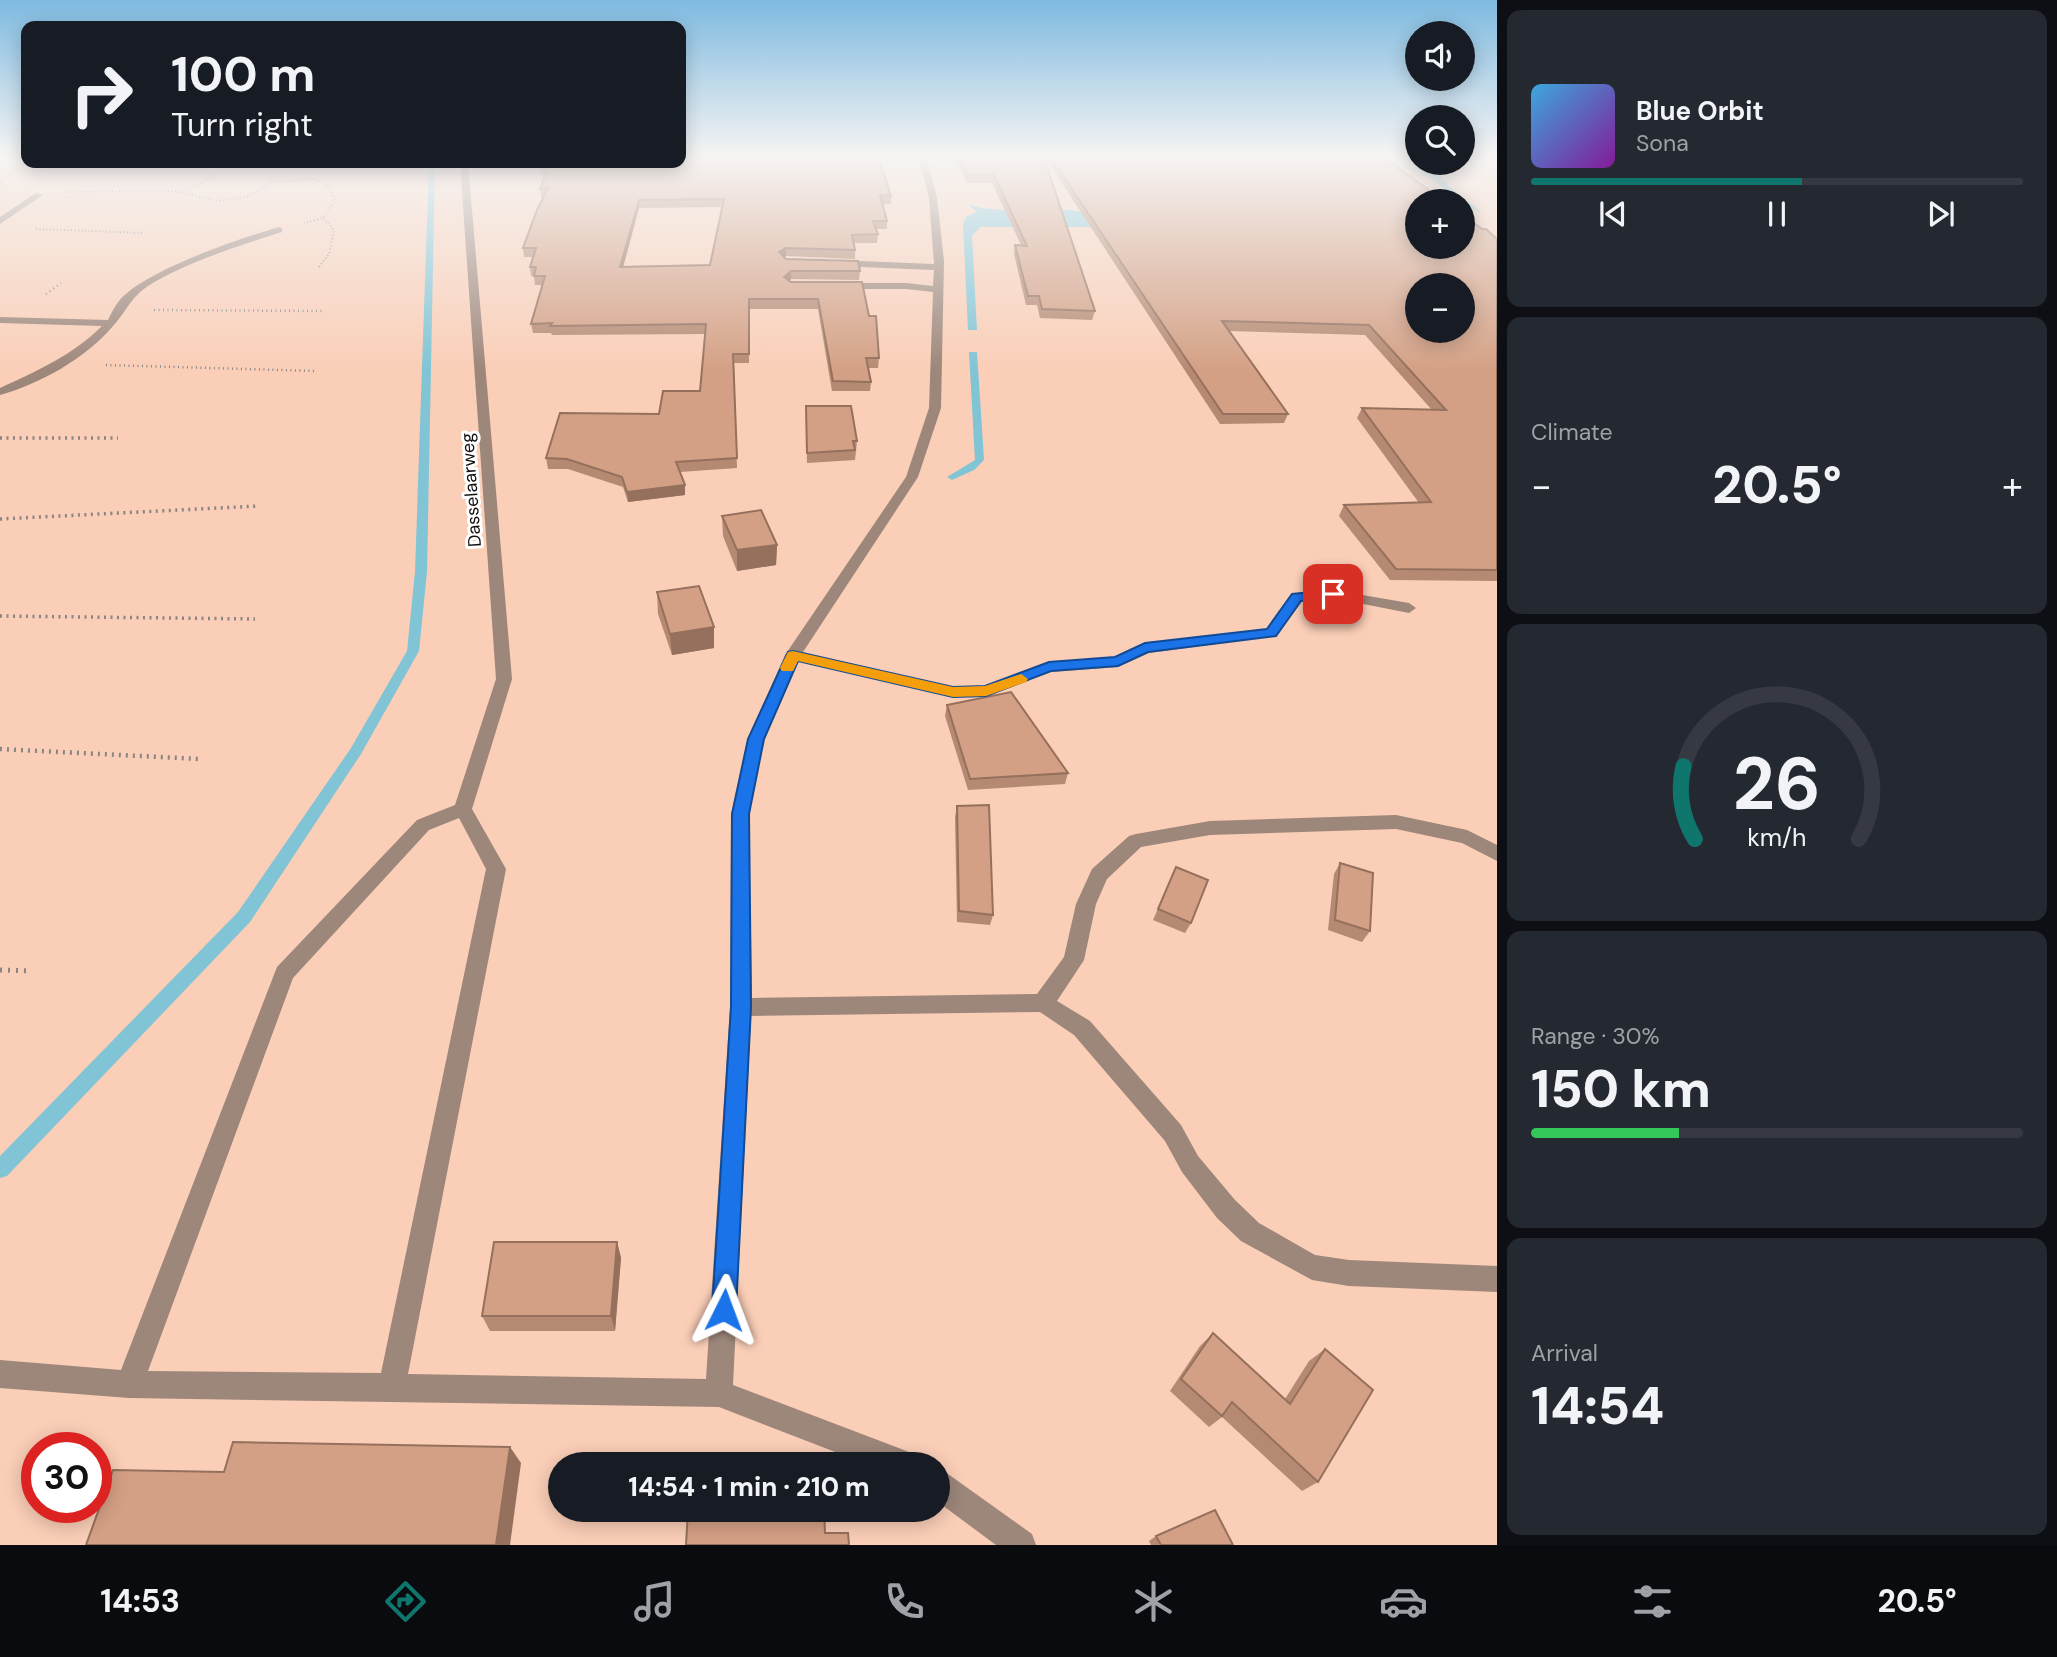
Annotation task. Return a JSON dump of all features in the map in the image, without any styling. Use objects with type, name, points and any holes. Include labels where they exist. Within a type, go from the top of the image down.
[{"type":"street","name":"Dasselaarweg","points":[[463,809],[503,679],[469,226]]},
{"type":"street","points":[[719,1393],[741,1007],[740,814],[756,739],[793,655],[912,477],[935,408],[939,267],[935,226]]},
{"type":"street","points":[[0,392],[43,373],[88,346],[111,323],[123,302],[145,284],[225,247],[279,230]]},
{"type":"street","points":[[827,263],[939,267]]},
{"type":"street","points":[[829,286],[906,286],[938,290]]},
{"type":"street","points":[[0,320],[111,323]]},
{"type":"street","points":[[793,655],[953,692],[986,691],[1049,667],[1118,662],[1145,648],[1271,633],[1297,597],[1333,594],[1409,608]]},
{"type":"street","points":[[129,1384],[284,973],[423,825],[463,809],[496,869],[392,1388]]},
{"type":"street","points":[[1042,1003],[1074,960],[1086,904],[1099,874],[1136,841],[1210,828],[1396,822],[1467,837],[1497,854]]},
{"type":"street","points":[[741,1007],[1042,1003],[1082,1028],[1172,1133],[1190,1164],[1226,1209],[1250,1232],[1312,1267],[1349,1273],[1497,1279]]},
{"type":"street","points":[[0,1374],[129,1384],[719,1393],[873,1452]]},
{"type":"street","points":[[950,1494],[1021,1545]]},
{"type":"path","points":[[279,230],[293,226]]},
{"type":"path","points":[[319,267],[330,254],[334,230],[330,226]]},
{"type":"path","points":[[26,229],[142,233]]},
{"type":"path","points":[[118,310],[323,311]]},
{"type":"path","points":[[105,365],[316,371]]},
{"type":"path","points":[[0,438],[118,438]]},
{"type":"path","points":[[0,519],[258,506]]},
{"type":"path","points":[[0,616],[255,619]]},
{"type":"path","points":[[0,749],[200,759]]},
{"type":"path","points":[[0,970],[30,971]]},
{"type":"shaded area","points":[[0,226],[1405,226],[1405,259],[1475,259],[1475,226],[1497,226],[1497,1545],[0,1545]]},
{"type":"water","points":[[963,226],[1169,227],[980,227],[972,236],[977,330],[968,330]]},
{"type":"water","points":[[969,352],[977,352],[984,460],[974,470],[952,480],[947,477],[975,460]]},
{"type":"building","points":[[531,226],[632,226],[620,267],[710,265],[718,226],[875,226],[878,234],[852,235],[855,250],[786,248],[779,252],[786,259],[858,261],[860,271],[791,271],[784,277],[791,282],[862,282],[869,316],[876,316],[879,358],[866,358],[871,382],[833,381],[818,299],[749,299],[749,354],[733,354],[737,458],[676,462],[685,485],[627,492],[622,477],[567,459],[546,458],[560,413],[659,414],[663,391],[700,391],[706,324],[531,324],[545,276],[534,276],[536,267],[530,267],[536,248],[523,248]]},
{"type":"building","points":[[1018,226],[1067,226],[1095,311],[1042,309],[1039,296],[1028,296],[1015,245],[1027,246]]},
{"type":"building","points":[[1097,226],[1405,226],[1405,259],[1475,259],[1475,226],[1486,229],[1497,239],[1497,570],[1396,569],[1344,505],[1431,502],[1362,408],[1446,410],[1369,325],[1222,321],[1288,414],[1223,414]]},
{"type":"building","points":[[806,406],[851,406],[857,441],[853,441],[855,450],[807,453]]},
{"type":"building","points":[[761,510],[777,545],[737,550],[722,516]]},
{"type":"building","points":[[699,586],[714,627],[670,634],[657,592]]},
{"type":"building","points":[[1011,692],[1068,773],[970,779],[947,705]]},
{"type":"building","points":[[989,805],[993,915],[959,911],[957,806]]},
{"type":"building","points":[[1340,863],[1373,873],[1370,931],[1335,920]]},
{"type":"building","points":[[1176,867],[1208,880],[1191,923],[1158,909]]},
{"type":"building","points":[[494,1242],[617,1242],[611,1316],[482,1316]]},
{"type":"building","points":[[1213,1333],[1290,1404],[1325,1349],[1373,1390],[1318,1482],[1232,1402],[1222,1416],[1181,1379]]},
{"type":"building","points":[[233,1442],[510,1447],[496,1545],[86,1545],[94,1523],[112,1523],[113,1470],[224,1472]]},
{"type":"building","points":[[1215,1510],[1233,1545],[1161,1545],[1156,1536]]},
{"type":"building","points":[[687,1522],[825,1522],[825,1533],[848,1533],[849,1545],[686,1545]]},
{"type":"waterway","points":[[0,1169],[244,917],[356,751],[413,651],[421,572],[430,226]]},
{"type":"slow traffic","points":[[788,668],[793,655],[953,692],[986,691],[1021,679]]},
{"type":"route","points":[[724,1310],[741,1007],[740,814],[756,739],[793,655],[953,692],[986,691],[1049,667],[1118,662],[1145,648],[1271,633],[1297,597],[1333,594]]}]
